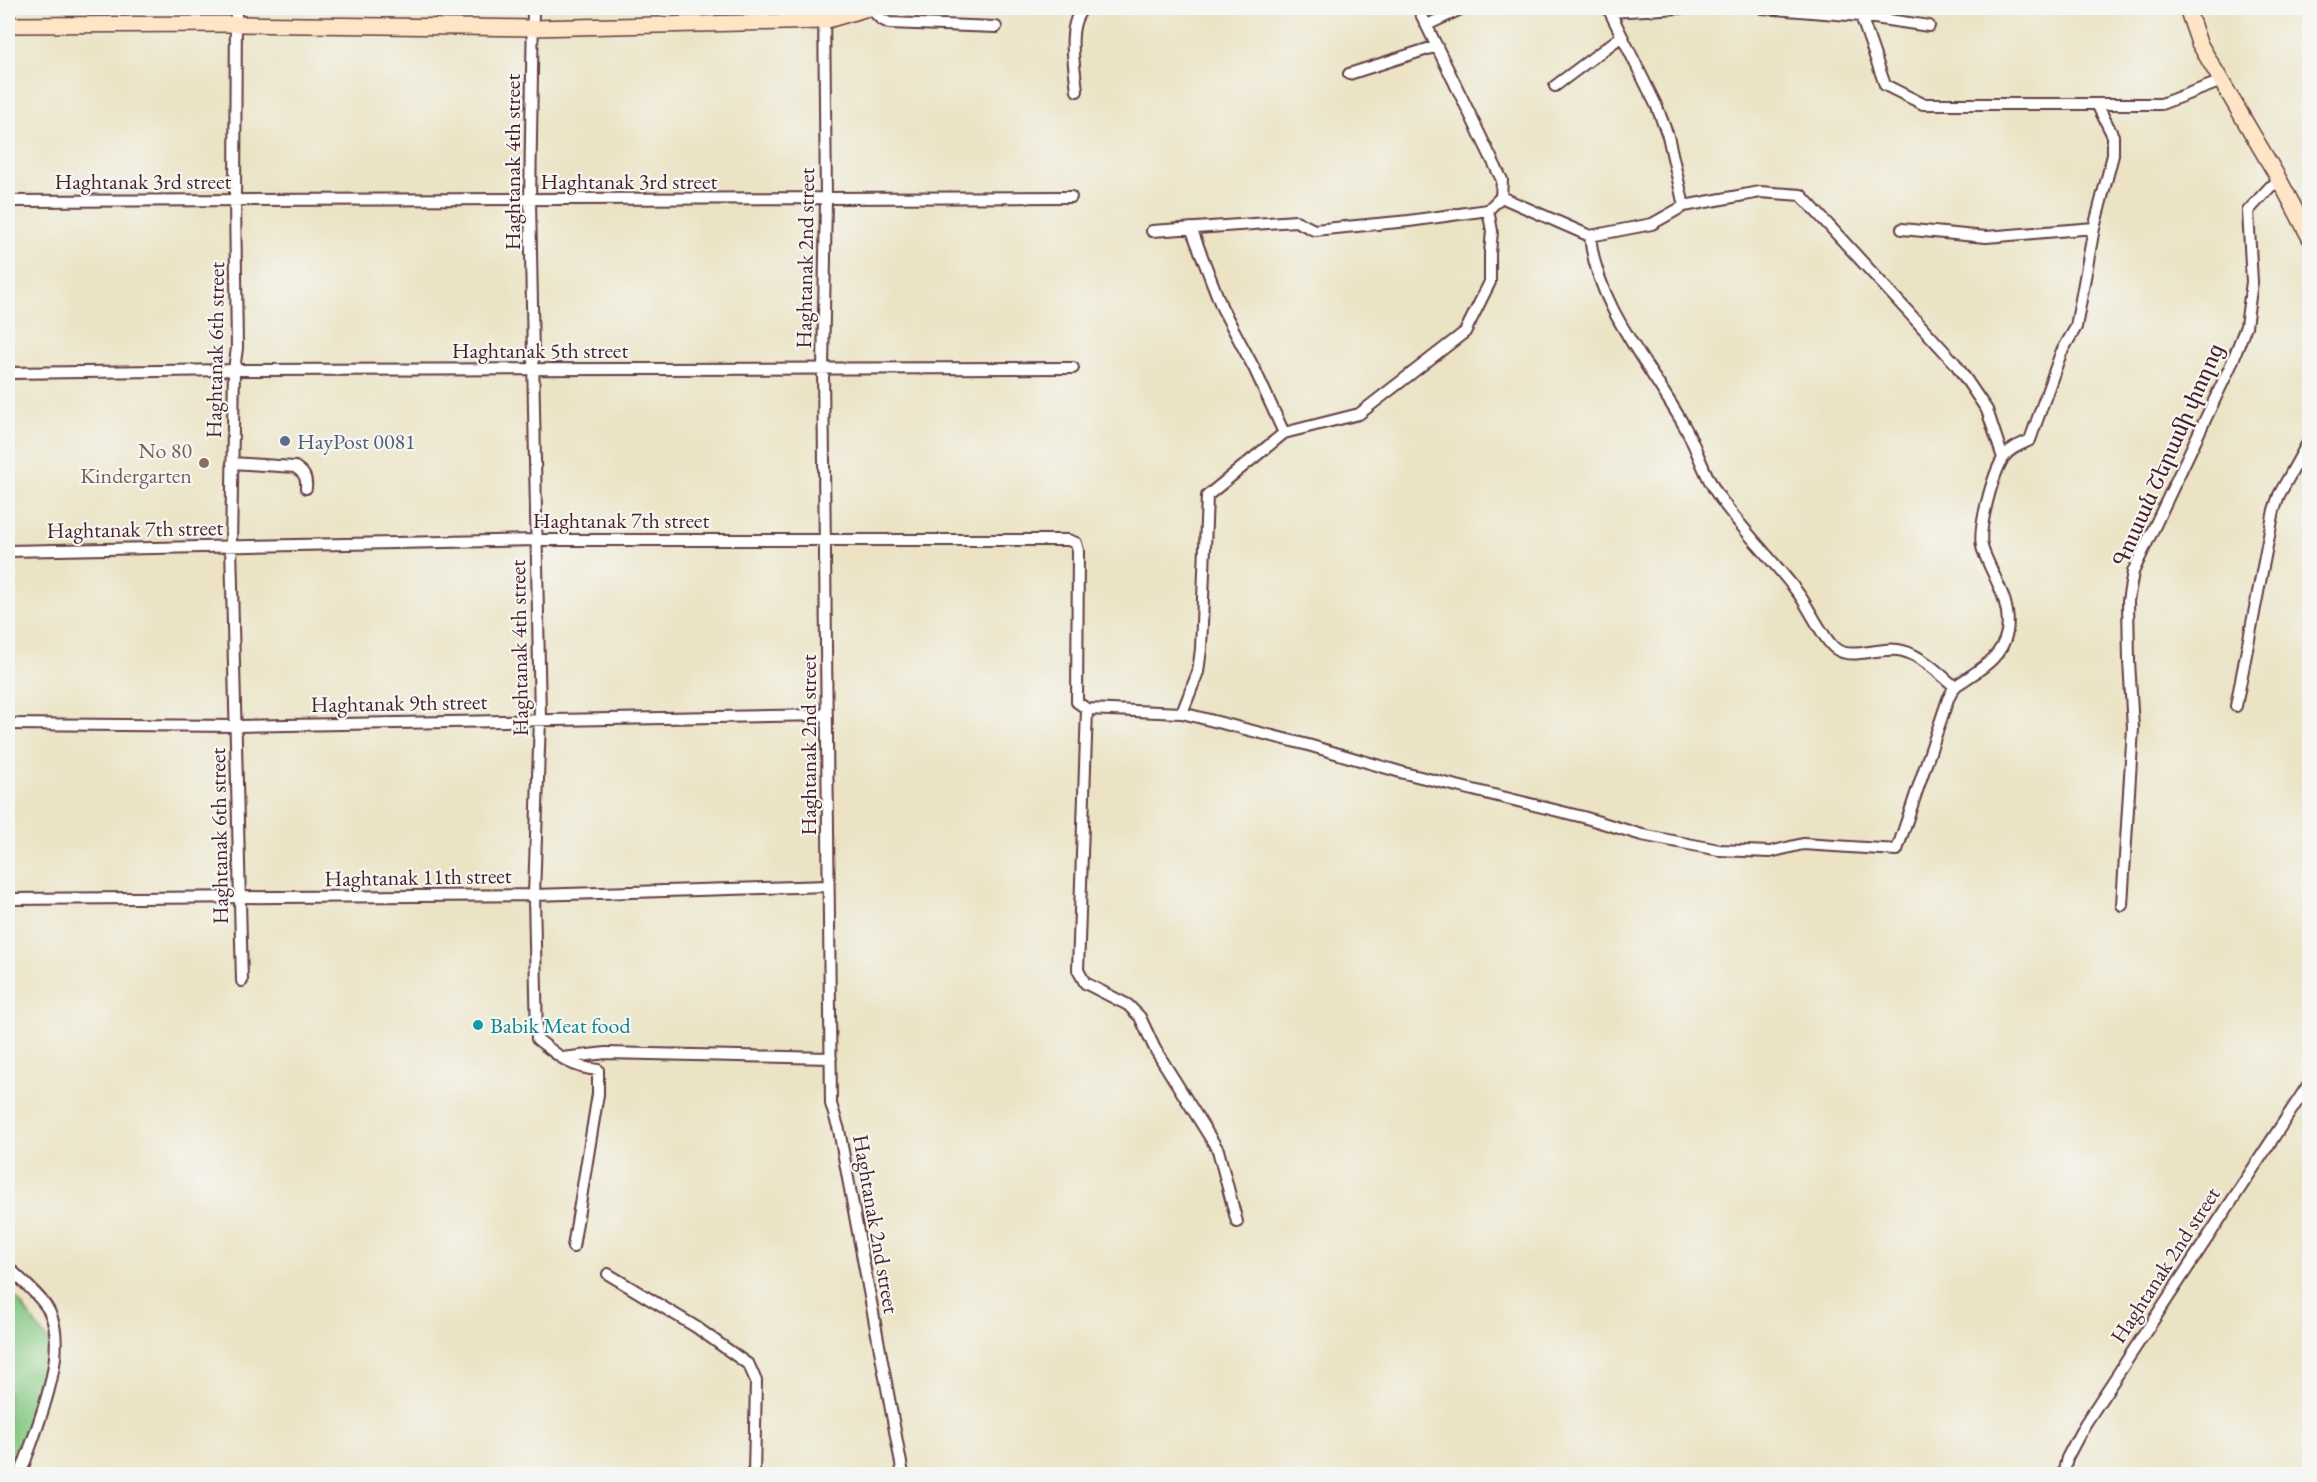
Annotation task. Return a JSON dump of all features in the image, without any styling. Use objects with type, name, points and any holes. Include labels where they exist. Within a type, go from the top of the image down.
[{"type":"main road","points":[[8,25],[236,24],[533,28],[765,15],[824,14],[869,8]]},
{"type":"main road","points":[[2187,8],[2199,43],[2280,181],[2310,238]]},
{"type":"street","name":"Haghtanak 6th street","points":[[236,8],[237,348],[234,370],[231,546],[242,981]]},
{"type":"street","name":"Haghtanak 4th street","points":[[533,8],[530,201],[540,719],[534,895],[537,1039],[579,1068],[598,1070],[598,1094],[573,1247]]},
{"type":"street","points":[[869,8],[889,23],[996,27]]},
{"type":"street","points":[[1077,91],[1072,36],[1080,10],[1084,8]]},
{"type":"street","points":[[1152,231],[1296,221],[1314,230],[1409,221],[1488,210],[1501,197],[1502,180],[1418,8]]},
{"type":"street","points":[[1427,25],[1463,8]]},
{"type":"street","points":[[1680,8],[1608,10],[1657,107],[1668,136],[1684,206]]},
{"type":"street","points":[[1762,8],[1862,16],[1929,26]]},
{"type":"street","name":"Haghtanak 2nd street","points":[[824,14],[826,199],[823,370],[831,1104],[839,1130],[903,1474]]},
{"type":"street","points":[[1862,16],[1885,85],[1923,105],[2161,104],[2222,81]]},
{"type":"street","points":[[1555,86],[1622,36]]},
{"type":"street","points":[[1349,74],[1437,46]]},
{"type":"street","points":[[1237,1222],[1218,1150],[1155,1049],[1140,1017],[1128,1005],[1080,977],[1078,970],[1087,709],[1182,713],[1308,745],[1404,773],[1583,817],[1642,836],[1719,850],[1770,852],[1803,844],[1897,850],[1945,707],[1955,687],[1992,662],[2002,647],[2007,633],[2008,613],[1996,578],[1982,548],[1983,524],[1994,479],[2003,458],[2012,448],[2030,440],[2061,353],[2076,327],[2094,228],[2113,155],[2113,136],[2097,104]]},
{"type":"street","name":"Գուսան Շերամի փողոց","points":[[2122,905],[2133,728],[2128,601],[2133,572],[2231,365],[2246,326],[2252,282],[2248,211],[2270,187],[2280,181]]},
{"type":"street","points":[[1501,197],[1590,236],[1652,224],[1684,206],[1760,192],[1801,195],[1955,363],[1987,410],[2003,458]]},
{"type":"street","name":"Haghtanak 3rd street","points":[[8,201],[235,199],[530,201],[1071,197]]},
{"type":"street","points":[[1182,713],[1198,672],[1201,649],[1207,496],[1284,433],[1359,414],[1465,332],[1490,282],[1492,231],[1488,210]]},
{"type":"street","points":[[1191,228],[1222,308],[1255,370],[1284,433]]},
{"type":"street","points":[[1902,229],[1986,237],[2094,228]]},
{"type":"street","points":[[1590,236],[1592,256],[1604,291],[1634,347],[1686,430],[1719,497],[1797,591],[1835,649],[1846,655],[1881,649],[1903,651],[1925,663],[1955,687]]},
{"type":"street","name":"Haghtanak 5th street","points":[[8,373],[234,370],[1073,368]]},
{"type":"street","points":[[2236,706],[2274,510],[2279,495],[2310,439]]},
{"type":"street","points":[[232,463],[295,467],[303,472],[307,480],[306,488]]},
{"type":"street","name":"Haghtanak 7th street","points":[[8,551],[537,540],[1068,540],[1076,543],[1078,550],[1077,702],[1087,709]]},
{"type":"street","name":"Haghtanak 9th street","points":[[8,724],[236,726],[827,715]]},
{"type":"street","name":"Haghtanak 11th street","points":[[8,898],[534,895],[828,886]]},
{"type":"street","points":[[562,1058],[606,1053],[831,1058]]},
{"type":"street","name":"Haghtanak 2nd street","points":[[2063,1474],[2067,1458],[2085,1424],[2310,1082]]},
{"type":"street","points":[[8,1267],[49,1310],[56,1336],[50,1388],[19,1474]]},
{"type":"street","points":[[608,1274],[696,1327],[749,1365],[756,1381],[754,1474]]},
{"type":"green space","points":[[8,1291],[18,1300],[50,1344],[45,1393],[12,1474],[8,1474]]},
{"type":"place","name":"HayPost 0081","points":[[285,441]]},
{"type":"place","name":"No 80 Kindergarten","points":[[204,463]]},
{"type":"place","name":"Babik Meat food","points":[[478,1025]]}]
